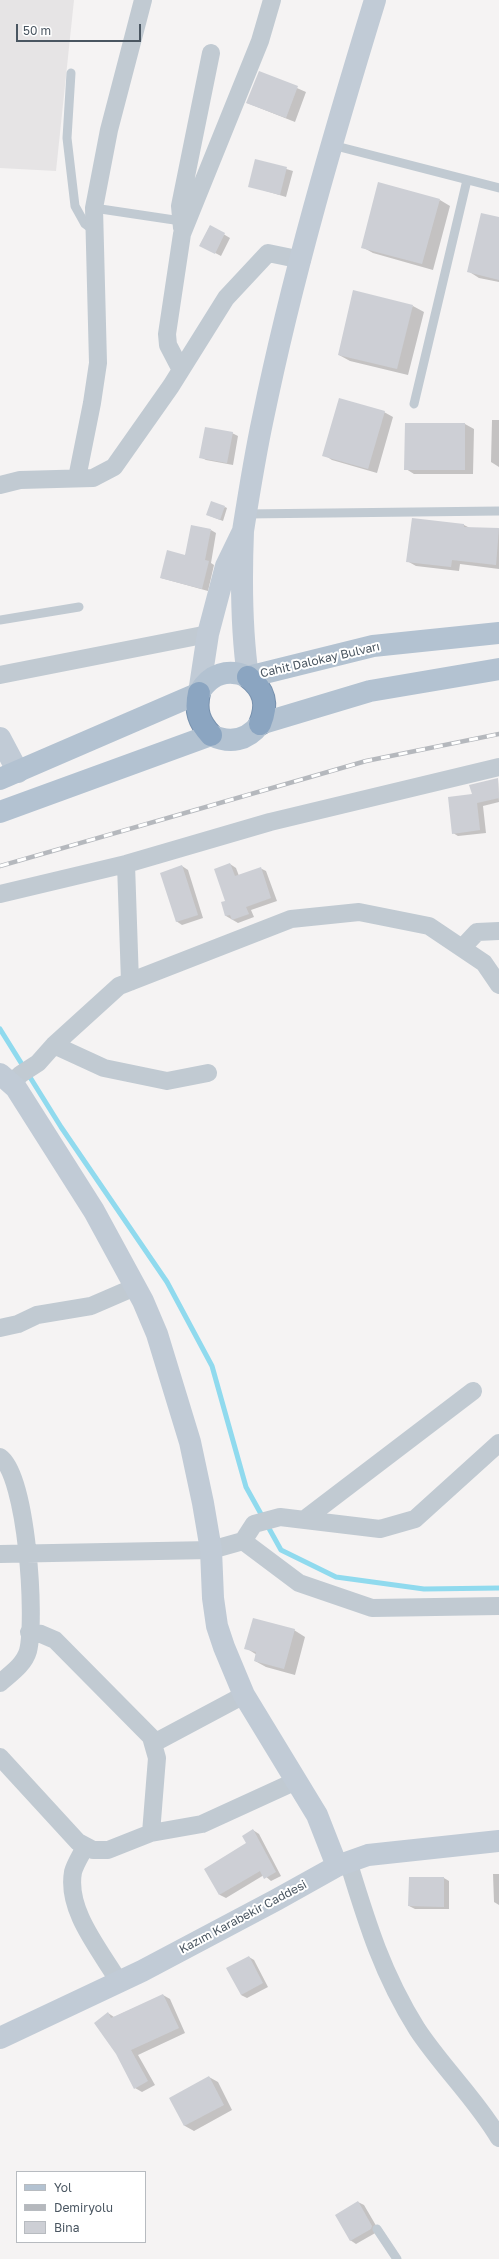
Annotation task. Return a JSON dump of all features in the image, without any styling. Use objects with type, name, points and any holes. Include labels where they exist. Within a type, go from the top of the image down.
[{"type":"highway","points":[[248,677],[257,683],[263,693],[265,703],[264,714],[260,724]]},
{"type":"highway","points":[[199,693],[197,704],[198,716],[203,727],[211,735]]},
{"type":"main road","name":"Cahit Dalokay Bulvarı","points":[[9,775],[199,693],[204,685],[219,674],[229,672],[248,677],[373,646],[499,633]]},
{"type":"main road","points":[[0,812],[211,735],[230,741],[240,740],[255,731],[260,724],[370,691],[499,669]]},
{"type":"street","points":[[77,478],[92,403],[98,363],[97,294],[93,230],[94,208],[109,130],[143,0]]},
{"type":"street","points":[[182,228],[260,42],[272,0]]},
{"type":"street","points":[[248,677],[243,640],[240,589],[244,523],[262,418],[331,145],[375,0]]},
{"type":"street","points":[[181,370],[168,345],[168,334],[182,228],[180,206],[211,53]]},
{"type":"street","points":[[0,485],[20,480],[93,478],[114,467],[181,370],[226,298],[268,253],[302,260]]},
{"type":"street","points":[[199,693],[208,634],[226,566],[244,523]]},
{"type":"street","points":[[0,675],[208,634]]},
{"type":"street","points":[[0,738],[9,775]]},
{"type":"street","points":[[0,894],[126,864],[270,822],[499,767]]},
{"type":"street","points":[[126,864],[130,982]]},
{"type":"street","points":[[497,2131],[418,2030],[402,2003],[382,1963],[342,1863],[316,1815],[244,1694],[232,1670],[217,1626],[213,1598],[211,1550],[200,1488],[176,1392],[157,1334],[135,1287],[94,1211],[16,1088],[11,1077],[38,1063],[54,1045],[119,986],[290,918],[359,912],[429,926],[484,963],[499,985]]},
{"type":"street","points":[[462,948],[477,932],[499,931]]},
{"type":"street","points":[[54,1045],[104,1068],[167,1081],[208,1073]]},
{"type":"street","points":[[0,1328],[18,1324],[37,1315],[91,1306],[135,1287]]},
{"type":"street","points":[[305,1518],[473,1391]]},
{"type":"street","points":[[0,1554],[211,1550],[243,1541],[254,1524],[280,1517],[305,1518],[380,1529],[415,1519],[499,1443]]},
{"type":"street","points":[[0,1457],[8,1464],[16,1483],[29,1553],[28,1652],[18,1668],[0,1683]]},
{"type":"street","points":[[243,1541],[299,1583],[372,1608],[499,1606]]},
{"type":"street","points":[[29,1632],[41,1634],[55,1640],[147,1732],[154,1743],[157,1758],[151,1833]]},
{"type":"street","points":[[154,1743],[244,1694]]},
{"type":"street","points":[[0,1757],[78,1842],[85,1847],[97,1850],[108,1850],[151,1833],[202,1824],[296,1781]]},
{"type":"street","name":"Kazım Karabekir Caddesi","points":[[0,2038],[120,1982],[276,1900],[342,1863],[368,1856],[499,1841]]},
{"type":"street","points":[[85,1847],[73,1872],[75,1901],[83,1922],[120,1982]]},
{"type":"lane","points":[[71,73],[67,138],[75,206],[84,224],[93,230]]},
{"type":"lane","points":[[331,145],[499,188]]},
{"type":"lane","points":[[414,404],[468,180]]},
{"type":"lane","points":[[94,208],[182,228]]},
{"type":"lane","points":[[244,523],[499,511]]},
{"type":"lane","points":[[0,620],[79,607]]},
{"type":"lane","points":[[377,2229],[397,2259]]},
{"type":"shaded area","points":[[0,0],[74,0],[56,171],[0,168]]},
{"type":"building","points":[[259,71],[298,86],[286,118],[246,103]]},
{"type":"building","points":[[255,159],[287,167],[280,195],[248,187]]},
{"type":"building","points":[[378,182],[440,199],[422,264],[361,248]]},
{"type":"building","points":[[481,213],[499,217],[499,280],[467,272]]},
{"type":"building","points":[[210,225],[225,233],[215,254],[199,246]]},
{"type":"building","points":[[353,290],[413,305],[397,369],[338,355]]},
{"type":"building","points":[[339,398],[385,411],[368,469],[322,456]]},
{"type":"building","points":[[405,423],[465,423],[465,470],[404,470]]},
{"type":"building","points":[[205,427],[233,432],[227,463],[199,458]]},
{"type":"building","points":[[211,501],[225,506],[220,520],[206,515]]},
{"type":"building","points":[[412,518],[464,524],[464,527],[499,528],[496,565],[452,560],[451,567],[406,562]]},
{"type":"building","points":[[191,525],[211,529],[205,560],[209,561],[202,589],[160,578],[167,550],[185,555]]},
{"type":"building","points":[[498,778],[499,798],[477,803],[480,830],[452,834],[448,797],[472,794],[469,785]]},
{"type":"building","points":[[230,863],[235,876],[261,867],[271,898],[246,907],[249,914],[232,920],[230,915],[225,916],[221,902],[225,901],[214,869]]},
{"type":"building","points":[[182,865],[198,915],[176,922],[160,873]]},
{"type":"building","points":[[253,1618],[295,1629],[284,1669],[254,1661],[256,1652],[244,1649]]},
{"type":"building","points":[[253,1829],[276,1872],[264,1879],[260,1871],[219,1895],[204,1869],[246,1843],[242,1836]]},
{"type":"building","points":[[409,1877],[444,1877],[444,1907],[408,1906]]},
{"type":"building","points":[[249,1956],[263,1983],[241,1995],[226,1968]]},
{"type":"building","points":[[163,1994],[179,2028],[131,2050],[148,2081],[134,2089],[116,2054],[94,2023],[108,2012],[111,2018]]},
{"type":"building","points":[[209,2076],[224,2105],[184,2126],[169,2098]]},
{"type":"building","points":[[358,2201],[372,2226],[371,2229],[350,2241],[335,2215]]},
{"type":"waterway","points":[[0,1029],[61,1127],[167,1282],[212,1366],[246,1487],[281,1550],[336,1577],[424,1589],[499,1588]]},
{"type":"railway","points":[[0,866],[366,761],[499,734]]}]
